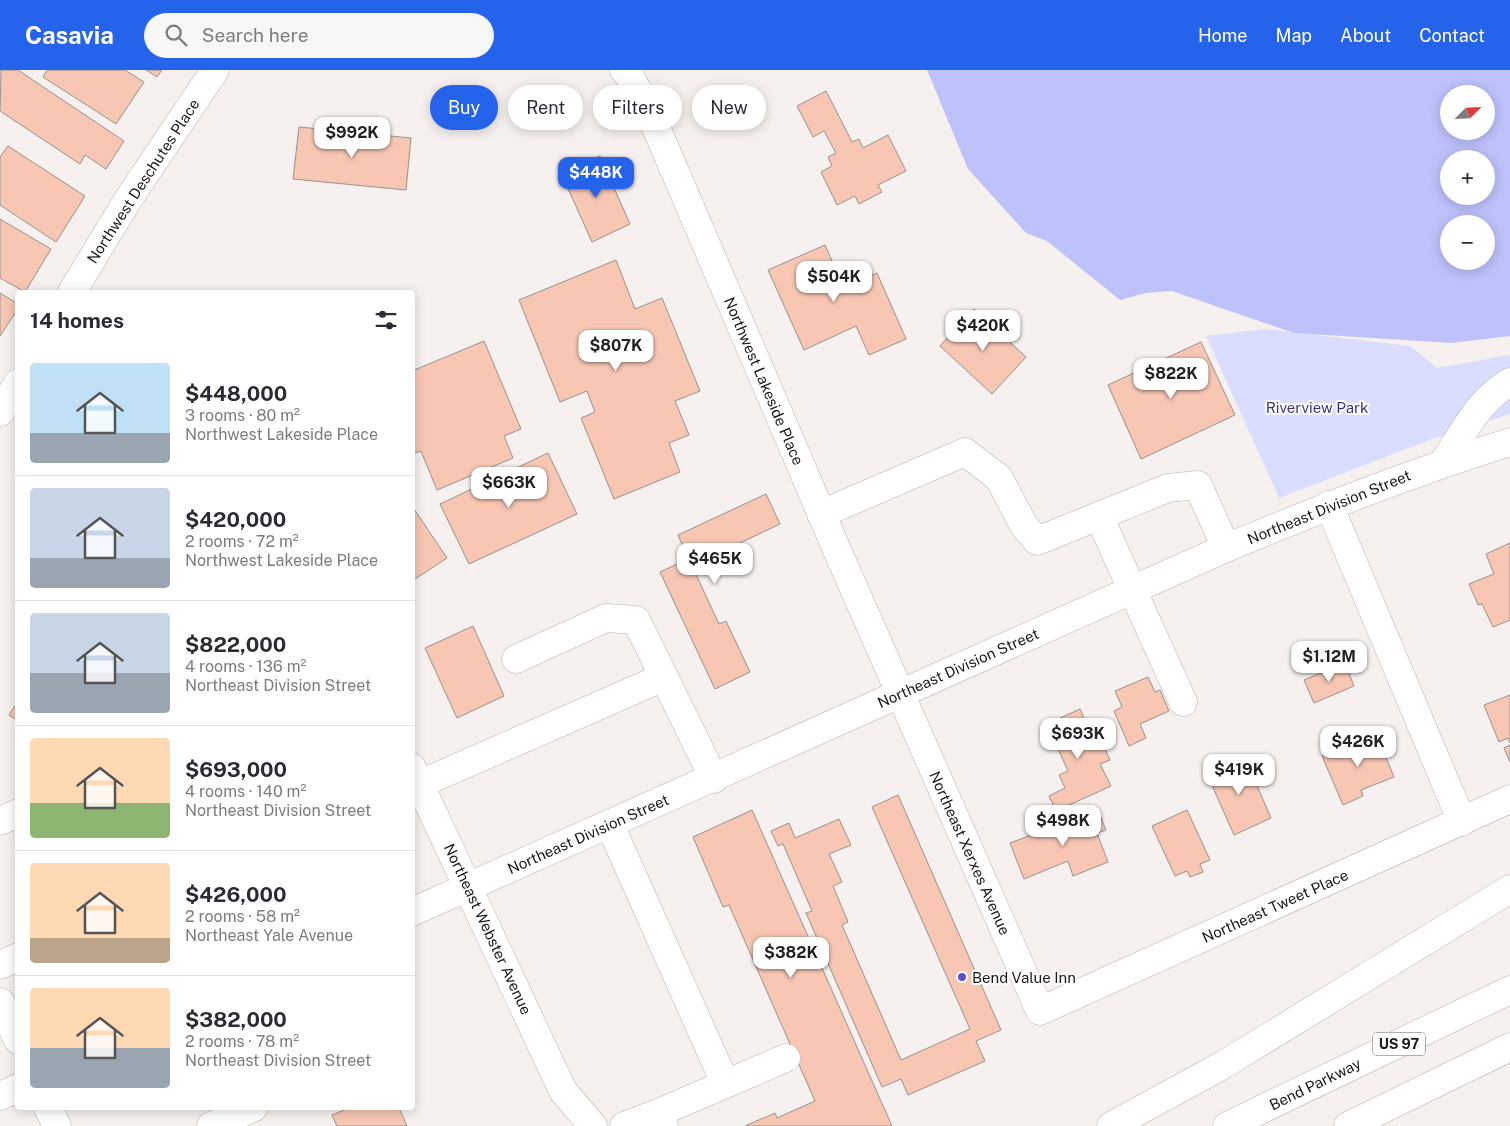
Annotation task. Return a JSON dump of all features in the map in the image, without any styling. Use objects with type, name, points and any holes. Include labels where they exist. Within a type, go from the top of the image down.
[{"type":"main road","name":"Northwest Deschutes Place","points":[[73,290],[129,198],[215,70]]},
{"type":"main road","name":"Northwest Lakeside Place","points":[[624,70],[630,76],[658,132],[900,694]]},
{"type":"main road","points":[[1443,463],[1496,389],[1510,382]]},
{"type":"main road","points":[[0,412],[15,388]]},
{"type":"main road","name":"Northeast Division Street","points":[[415,911],[714,779],[1226,548],[1329,505],[1443,463],[1510,442]]},
{"type":"main road","points":[[821,514],[965,452],[999,478],[1023,524],[1038,541],[1168,488],[1198,486],[1226,548]]},
{"type":"main road","points":[[1329,505],[1462,822]]},
{"type":"main road","points":[[1099,516],[1183,702]]},
{"type":"main road","points":[[516,659],[606,618],[636,620],[714,779]]},
{"type":"main road","points":[[416,776],[664,677]]},
{"type":"main road","name":"Northeast Xerxes Avenue","points":[[900,694],[1040,1011]]},
{"type":"main road","name":"Northeast Webster Avenue","points":[[416,776],[470,887],[563,1091],[593,1126]]},
{"type":"main road","name":"Northeast Tweet Place","points":[[1040,1011],[1510,799]]},
{"type":"main road","points":[[0,821],[15,814]]},
{"type":"main road","points":[[610,824],[725,1084]]},
{"type":"main road","points":[[1111,1126],[1223,1065],[1510,890]]},
{"type":"main road","points":[[0,965],[15,958]]},
{"type":"main road","name":"Bend Parkway","points":[[1227,1126],[1510,990]]},
{"type":"main road","points":[[0,1002],[15,1034]]},
{"type":"main road","points":[[1348,1126],[1510,1047]]},
{"type":"main road","points":[[624,1126],[661,1119],[725,1084],[786,1058]]},
{"type":"main road","points":[[0,1096],[15,1089]]},
{"type":"main road","points":[[49,1110],[57,1126]]},
{"type":"main road","points":[[211,1126],[248,1110]]},
{"type":"green space","name":"Riverview Park","points":[[1265,329],[1410,346],[1437,368],[1510,355],[1510,414],[1432,439],[1279,498],[1206,336]]},
{"type":"water","points":[[927,70],[1510,70],[1510,336],[1451,343],[1294,333],[1172,291],[1145,293],[1120,300],[1047,241],[1026,233],[968,169]]},
{"type":"building","points":[[1,70],[18,70],[124,141],[106,169],[85,155],[80,164],[0,111]]},
{"type":"building","points":[[47,70],[125,70],[144,82],[116,124],[43,77]]},
{"type":"building","points":[[146,70],[162,70],[157,77]]},
{"type":"building","points":[[826,91],[852,142],[859,139],[863,148],[888,135],[906,171],[878,185],[882,192],[859,204],[855,196],[837,205],[821,172],[832,166],[828,157],[836,153],[824,131],[813,137],[797,106]]},
{"type":"building","points":[[299,127],[411,138],[406,190],[293,179]]},
{"type":"building","points":[[8,146],[85,196],[56,242],[0,205],[0,157]]},
{"type":"building","points":[[600,156],[630,224],[592,242],[561,173]]},
{"type":"building","points":[[0,219],[51,249],[26,290],[21,290],[0,278]]},
{"type":"building","points":[[825,245],[844,288],[877,273],[906,339],[869,355],[856,326],[804,350],[768,270]]},
{"type":"building","points":[[616,260],[635,309],[662,298],[700,391],[675,401],[689,435],[669,443],[680,472],[614,499],[581,418],[595,412],[587,391],[560,402],[519,300]]},
{"type":"building","points":[[0,293],[15,302],[15,314],[0,336]]},
{"type":"building","points":[[974,309],[1026,357],[992,394],[940,346]]},
{"type":"building","points":[[484,341],[521,429],[504,436],[513,458],[437,490],[421,451],[415,453],[415,370]]},
{"type":"building","points":[[1201,342],[1235,415],[1141,459],[1108,385]]},
{"type":"building","points":[[548,453],[577,514],[469,564],[440,504]]},
{"type":"building","points":[[766,494],[780,524],[692,566],[719,624],[726,621],[750,672],[715,689],[660,572],[688,559],[678,535]]},
{"type":"building","points":[[415,510],[447,558],[415,579]]},
{"type":"building","points":[[1510,543],[1510,620],[1493,627],[1482,604],[1478,605],[1469,584],[1494,574],[1486,554]]},
{"type":"building","points":[[473,626],[504,696],[457,718],[425,648]]},
{"type":"building","points":[[1345,663],[1354,686],[1314,703],[1304,680]]},
{"type":"building","points":[[1148,677],[1155,692],[1160,690],[1169,711],[1140,724],[1146,738],[1129,746],[1114,711],[1122,707],[1115,691]]},
{"type":"building","points":[[1510,695],[1510,743],[1508,738],[1499,742],[1484,705]]},
{"type":"building","points":[[15,706],[15,719],[9,715]]},
{"type":"building","points":[[1080,709],[1094,741],[1100,738],[1110,760],[1100,764],[1111,786],[1056,811],[1049,796],[1065,788],[1059,775],[1068,771],[1047,724]]},
{"type":"building","points":[[1376,733],[1394,777],[1361,790],[1363,796],[1343,805],[1322,756]]},
{"type":"building","points":[[1510,745],[1510,762],[1504,748]]},
{"type":"building","points":[[1245,758],[1271,818],[1234,835],[1207,774]]},
{"type":"building","name":"Bend Value Inn","points":[[898,795],[1001,1030],[976,1041],[985,1061],[908,1095],[901,1079],[882,1087],[806,913],[812,911],[783,844],[778,846],[771,831],[789,823],[795,838],[839,819],[851,845],[829,854],[842,882],[833,886],[848,922],[842,925],[901,1060],[970,1029],[872,807]]},
{"type":"building","points":[[752,810],[892,1126],[745,1126],[775,1113],[777,1118],[815,1101],[729,905],[723,907],[693,837]]},
{"type":"building","points":[[1098,810],[1106,830],[1097,833],[1108,862],[1073,876],[1068,861],[1024,879],[1010,843]]},
{"type":"building","points":[[1187,810],[1210,860],[1200,864],[1203,872],[1190,877],[1187,871],[1175,876],[1152,826]]},
{"type":"building","points":[[344,1110],[400,1110],[407,1126],[337,1126],[332,1115]]},
{"type":"place","name":"Bend Value Inn","points":[[962,977]]}]
